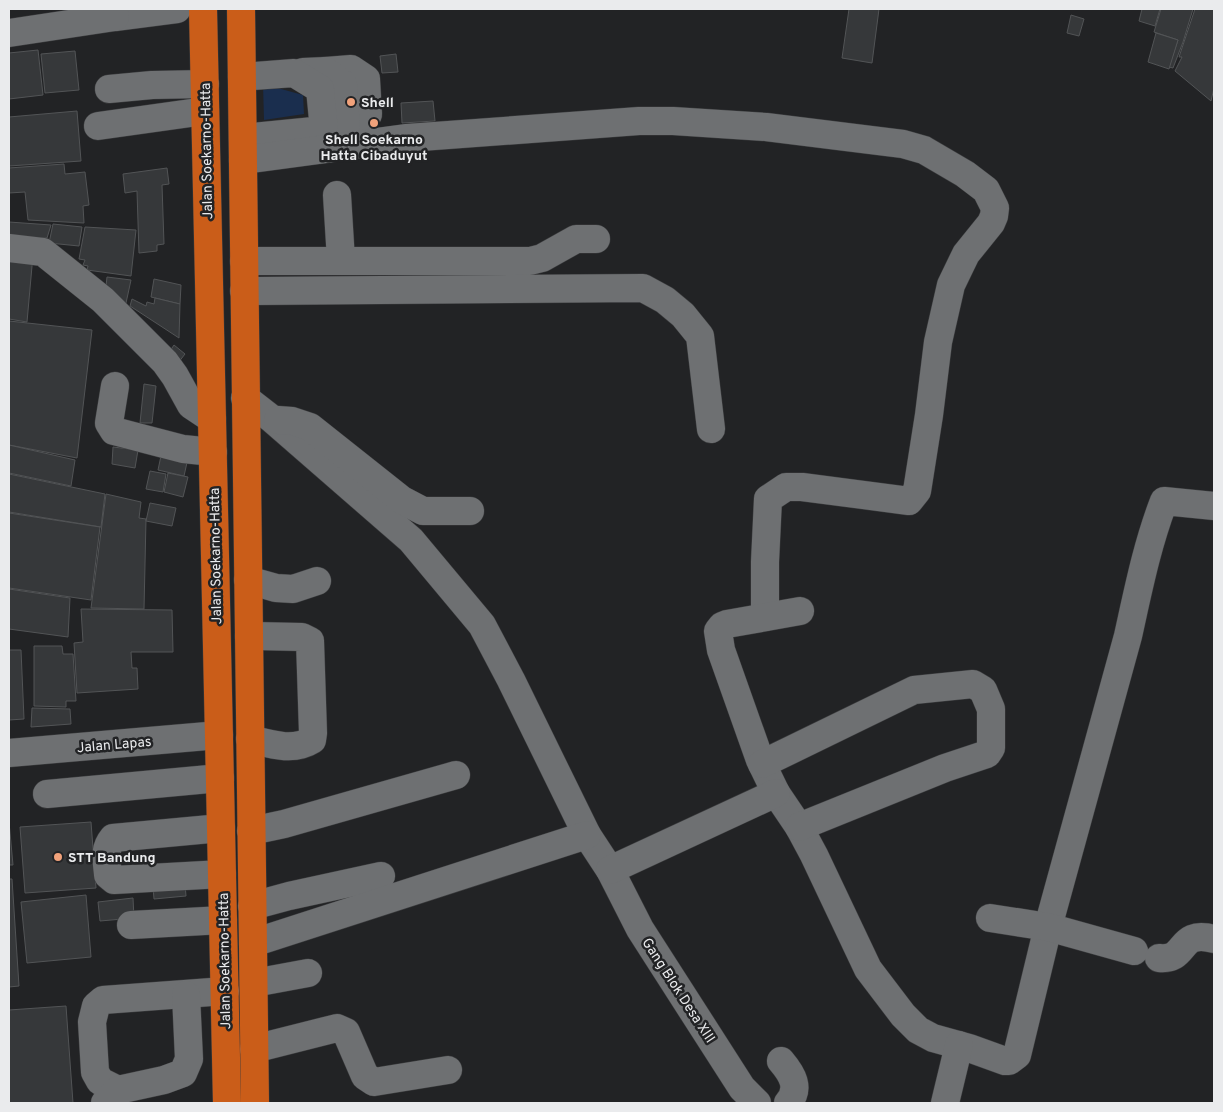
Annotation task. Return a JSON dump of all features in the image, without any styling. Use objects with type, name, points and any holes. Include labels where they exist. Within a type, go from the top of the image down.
[{"type":"highway","name":"Jalan Soekarno-Hatta","points":[[203,9],[227,1103]]},
{"type":"highway","name":"Jalan Soekarno-Hatta","points":[[241,9],[255,1103]]},
{"type":"street","points":[[9,33],[34,19],[177,9]]},
{"type":"street","points":[[242,77],[351,69],[366,79],[368,114],[335,129],[243,149]]},
{"type":"street","points":[[294,73],[320,88],[335,129]]},
{"type":"street","points":[[109,89],[152,85],[205,84]]},
{"type":"street","points":[[98,126],[205,111]]},
{"type":"street","points":[[243,149],[613,122],[673,120],[766,127],[903,144],[924,150],[965,174],[986,190],[995,208],[994,216],[991,224],[966,254],[951,285],[938,342],[917,491],[909,501],[802,487],[786,487],[768,499],[764,562],[765,617]]},
{"type":"street","points":[[337,195],[341,260]]},
{"type":"street","points":[[244,261],[530,261],[542,258],[576,239],[596,239]]},
{"type":"street","points":[[9,248],[43,252],[103,300],[176,376],[192,406],[212,419]]},
{"type":"street","points":[[244,291],[643,288],[665,300],[683,315],[700,336],[711,429]]},
{"type":"street","points":[[149,365],[171,394],[185,396]]},
{"type":"street","points":[[115,386],[110,423],[114,431],[183,450],[213,452]]},
{"type":"street","name":"Gang Blok Desa XIII","points":[[245,402],[272,419],[411,540],[482,626],[511,680],[587,835],[610,870],[640,928],[742,1088],[757,1103]]},
{"type":"street","points":[[272,419],[292,421],[310,427],[402,500],[424,511],[470,511]]},
{"type":"street","points":[[800,611],[727,624],[718,630],[718,638],[724,659],[748,731],[762,764],[776,793],[799,827],[868,968],[902,1015],[918,1030],[933,1038],[1009,1061],[1017,1055],[1048,928],[1128,636],[1148,550],[1164,501],[1214,506]]},
{"type":"street","points":[[248,580],[276,588],[293,589],[317,581]]},
{"type":"street","points":[[248,636],[302,637],[310,641],[313,733],[312,740],[304,744],[282,746],[250,739]]},
{"type":"street","points":[[762,764],[914,690],[973,684],[983,690],[991,709],[991,748],[987,754],[945,768],[799,827]]},
{"type":"street","name":"Jalan Lapas","points":[[9,753],[219,735]]},
{"type":"street","points":[[251,831],[284,824],[456,775]]},
{"type":"street","points":[[46,794],[220,778]]},
{"type":"street","points":[[610,870],[776,793]]},
{"type":"street","points":[[221,828],[113,838],[107,845],[107,862],[108,875],[114,880],[222,874]]},
{"type":"street","points":[[253,943],[587,835]]},
{"type":"street","points":[[252,906],[381,876]]},
{"type":"street","points":[[990,918],[1048,928],[1147,955],[1169,959],[1175,956],[1185,944],[1194,938],[1202,936],[1214,939]]},
{"type":"street","points":[[131,925],[223,920]]},
{"type":"street","points":[[254,983],[308,973]]},
{"type":"street","points":[[186,995],[189,1059],[183,1073],[111,1097],[95,1072],[92,1022],[96,1006],[103,1000],[225,991]]},
{"type":"street","points":[[254,1049],[337,1028],[346,1032],[365,1076],[374,1082],[448,1070]]},
{"type":"street","points":[[945,1103],[959,1046]]},
{"type":"street","points":[[781,1061],[793,1077],[795,1083],[794,1094],[788,1103]]},
{"type":"shaded area","points":[[263,84],[303,95],[304,114],[264,120]]},
{"type":"building","points":[[849,9],[879,9],[872,63],[842,58]]},
{"type":"building","points":[[1142,9],[1160,9],[1155,26],[1139,21]]},
{"type":"building","points":[[1161,9],[1193,9],[1173,68],[1169,67],[1178,40],[1154,32]]},
{"type":"building","points":[[1195,9],[1214,9],[1214,88],[1211,101],[1175,71],[1182,57],[1179,57]]},
{"type":"building","points":[[1071,15],[1084,19],[1079,36],[1067,33]]},
{"type":"building","points":[[1156,33],[1178,40],[1169,69],[1148,62]]},
{"type":"building","points":[[38,50],[43,95],[9,99],[9,53]]},
{"type":"building","points":[[75,51],[79,90],[45,93],[41,54]]},
{"type":"building","points":[[396,54],[398,72],[382,73],[380,56]]},
{"type":"building","points":[[433,101],[435,121],[402,123],[401,103]]},
{"type":"building","points":[[77,111],[81,161],[9,166],[9,117]]},
{"type":"building","points":[[64,164],[65,174],[85,172],[89,205],[83,206],[84,223],[28,220],[25,192],[9,193],[9,168]]},
{"type":"building","points":[[167,168],[169,184],[162,185],[164,244],[157,245],[157,251],[139,253],[137,191],[125,193],[123,174]]},
{"type":"building","points":[[9,222],[51,225],[47,238],[9,236]]},
{"type":"building","points":[[53,224],[82,227],[79,246],[49,243]]},
{"type":"building","points":[[85,227],[136,230],[131,276],[87,270],[88,266],[83,265],[85,260],[79,259]]},
{"type":"building","points":[[9,252],[33,255],[27,322],[9,319]]},
{"type":"building","points":[[107,277],[131,280],[126,303],[106,286]]},
{"type":"building","points":[[154,279],[181,285],[180,304],[151,297]]},
{"type":"building","points":[[155,298],[180,304],[179,338],[130,306],[132,299],[146,306],[147,302],[154,304]]},
{"type":"building","points":[[9,321],[92,330],[77,458],[9,445]]},
{"type":"building","points":[[174,345],[185,354],[178,363],[168,354]]},
{"type":"building","points":[[144,384],[156,386],[152,423],[140,423]]},
{"type":"building","points":[[9,445],[75,460],[71,486],[9,473]]},
{"type":"building","points":[[113,447],[138,450],[135,468],[112,464]]},
{"type":"building","points":[[162,451],[188,458],[184,476],[158,470]]},
{"type":"building","points":[[150,471],[166,474],[163,492],[146,489]]},
{"type":"building","points":[[168,473],[188,477],[183,497],[164,492]]},
{"type":"building","points":[[9,474],[105,494],[101,527],[9,512]]},
{"type":"building","points":[[106,494],[141,502],[139,518],[146,519],[144,609],[91,608]]},
{"type":"building","points":[[150,503],[176,508],[172,526],[146,521]]},
{"type":"building","points":[[9,513],[100,527],[91,600],[9,588]]},
{"type":"building","points":[[9,589],[70,598],[68,637],[9,629]]},
{"type":"building","points":[[81,609],[172,610],[173,652],[131,652],[132,668],[137,668],[138,689],[77,693],[74,643],[83,642]]},
{"type":"building","points":[[34,646],[62,646],[63,654],[73,654],[76,701],[66,701],[66,707],[34,706]]},
{"type":"building","points":[[9,650],[21,650],[24,719],[9,720]]},
{"type":"building","points":[[32,708],[70,709],[71,724],[31,727]]},
{"type":"building","points":[[9,822],[13,865],[9,865]]},
{"type":"building","name":"STT Bandung","points":[[91,822],[96,888],[25,893],[20,827]]},
{"type":"building","points":[[9,879],[12,879],[19,986],[9,987]]},
{"type":"building","points":[[185,884],[186,896],[154,899],[153,887]]},
{"type":"building","points":[[86,895],[91,957],[27,963],[21,902]]},
{"type":"building","points":[[133,898],[134,918],[100,921],[98,902]]},
{"type":"building","points":[[66,1006],[73,1103],[9,1103],[9,1010]]},
{"type":"place","name":"Shell","points":[[351,102]]},
{"type":"place","name":"Shell Soekarno Hatta Cibaduyut","points":[[374,123]]},
{"type":"place","name":"STT Bandung","points":[[58,857]]}]
